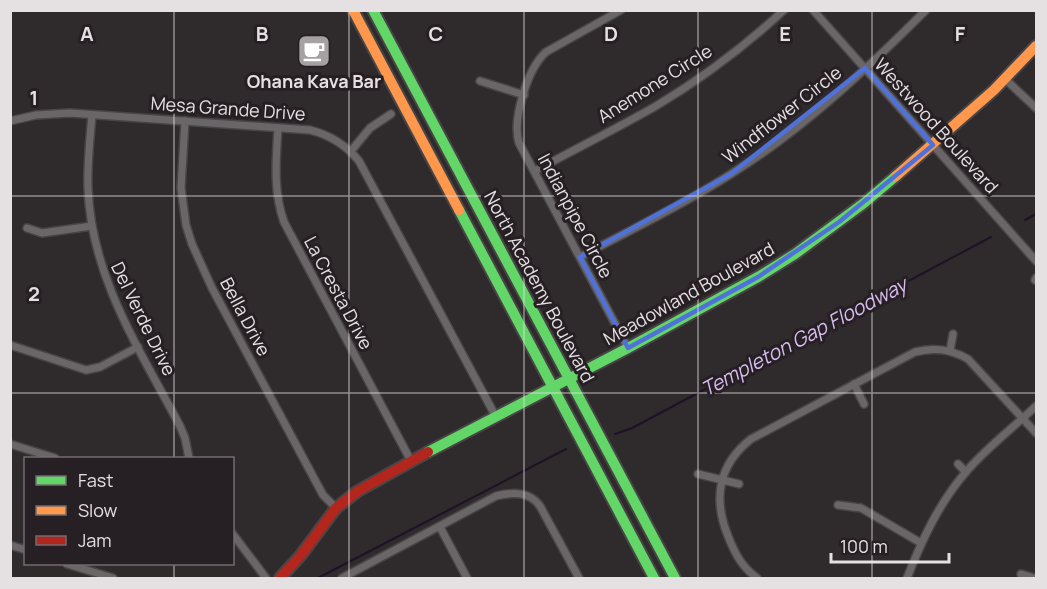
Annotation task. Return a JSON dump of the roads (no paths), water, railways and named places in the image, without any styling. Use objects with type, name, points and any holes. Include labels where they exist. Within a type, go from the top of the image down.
[{"type":"main road","name":"North Academy Boulevard","points":[[353,10],[654,579]]},
{"type":"main road","name":"North Academy Boulevard","points":[[374,10],[675,579]]},
{"type":"main road","name":"Meadowland Boulevard","points":[[280,579],[336,508],[358,491],[411,460],[628,348],[758,277],[795,254],[864,203],[933,145],[1036,46]]},
{"type":"street","name":"Indianpipe Circle","points":[[621,10],[546,52],[534,65],[516,126],[516,135],[628,348]]},
{"type":"street","name":"Anemone Circle","points":[[535,171],[656,106],[687,86],[784,10]]},
{"type":"street","name":"Westwood Boulevard","points":[[813,10],[1036,261]]},
{"type":"street","name":"Windflower Circle","points":[[580,257],[688,200],[731,174],[790,132],[865,68],[926,10]]},
{"type":"street","points":[[1005,78],[1036,108]]},
{"type":"street","points":[[480,81],[525,95]]},
{"type":"street","name":"Mesa Grande Drive","points":[[10,121],[52,113],[185,121],[310,130],[320,132],[340,143],[359,161],[496,417]]},
{"type":"street","points":[[351,151],[370,128],[391,114]]},
{"type":"street","name":"Del Verde Drive","points":[[92,115],[88,187],[96,250],[107,285],[180,426],[189,457]]},
{"type":"street","name":"Bella Drive","points":[[185,121],[181,188],[186,225],[192,244],[212,288],[323,495],[336,508]]},
{"type":"street","name":"La Cresta Drive","points":[[278,128],[276,185],[277,199],[284,222],[411,460]]},
{"type":"street","points":[[27,228],[42,233],[92,226]]},
{"type":"street","points":[[950,351],[954,334]]},
{"type":"street","points":[[10,345],[86,370],[100,367],[138,347]]},
{"type":"street","points":[[757,579],[737,557],[726,532],[719,505],[723,480],[732,456],[751,438],[915,352],[927,349],[959,354],[975,365],[1036,433]]},
{"type":"street","points":[[854,384],[864,404]]},
{"type":"street","points":[[907,579],[921,543],[941,505],[966,472],[1036,406]]},
{"type":"street","points":[[10,444],[49,457]]},
{"type":"street","points":[[958,464],[966,472]]},
{"type":"street","points":[[698,474],[740,484]]},
{"type":"street","points":[[342,579],[355,575],[496,496],[524,494],[540,506],[579,579]]},
{"type":"street","points":[[838,505],[861,508],[921,543]]},
{"type":"street","points":[[440,527],[467,579]]},
{"type":"street","points":[[234,536],[266,579]]},
{"type":"street","points":[[70,565],[113,579]]},
{"type":"street","points":[[1021,574],[1034,579]]},
{"type":"waterway","name":"Templeton Gap Floodway","points":[[1025,220],[1036,214]]},
{"type":"waterway","name":"Templeton Gap Floodway","points":[[615,434],[632,428],[991,237]]},
{"type":"waterway","name":"Templeton Gap Floodway","points":[[318,578],[566,449]]},
{"type":"place","name":"Ohana Kava Bar","points":[[314,51]]}]
